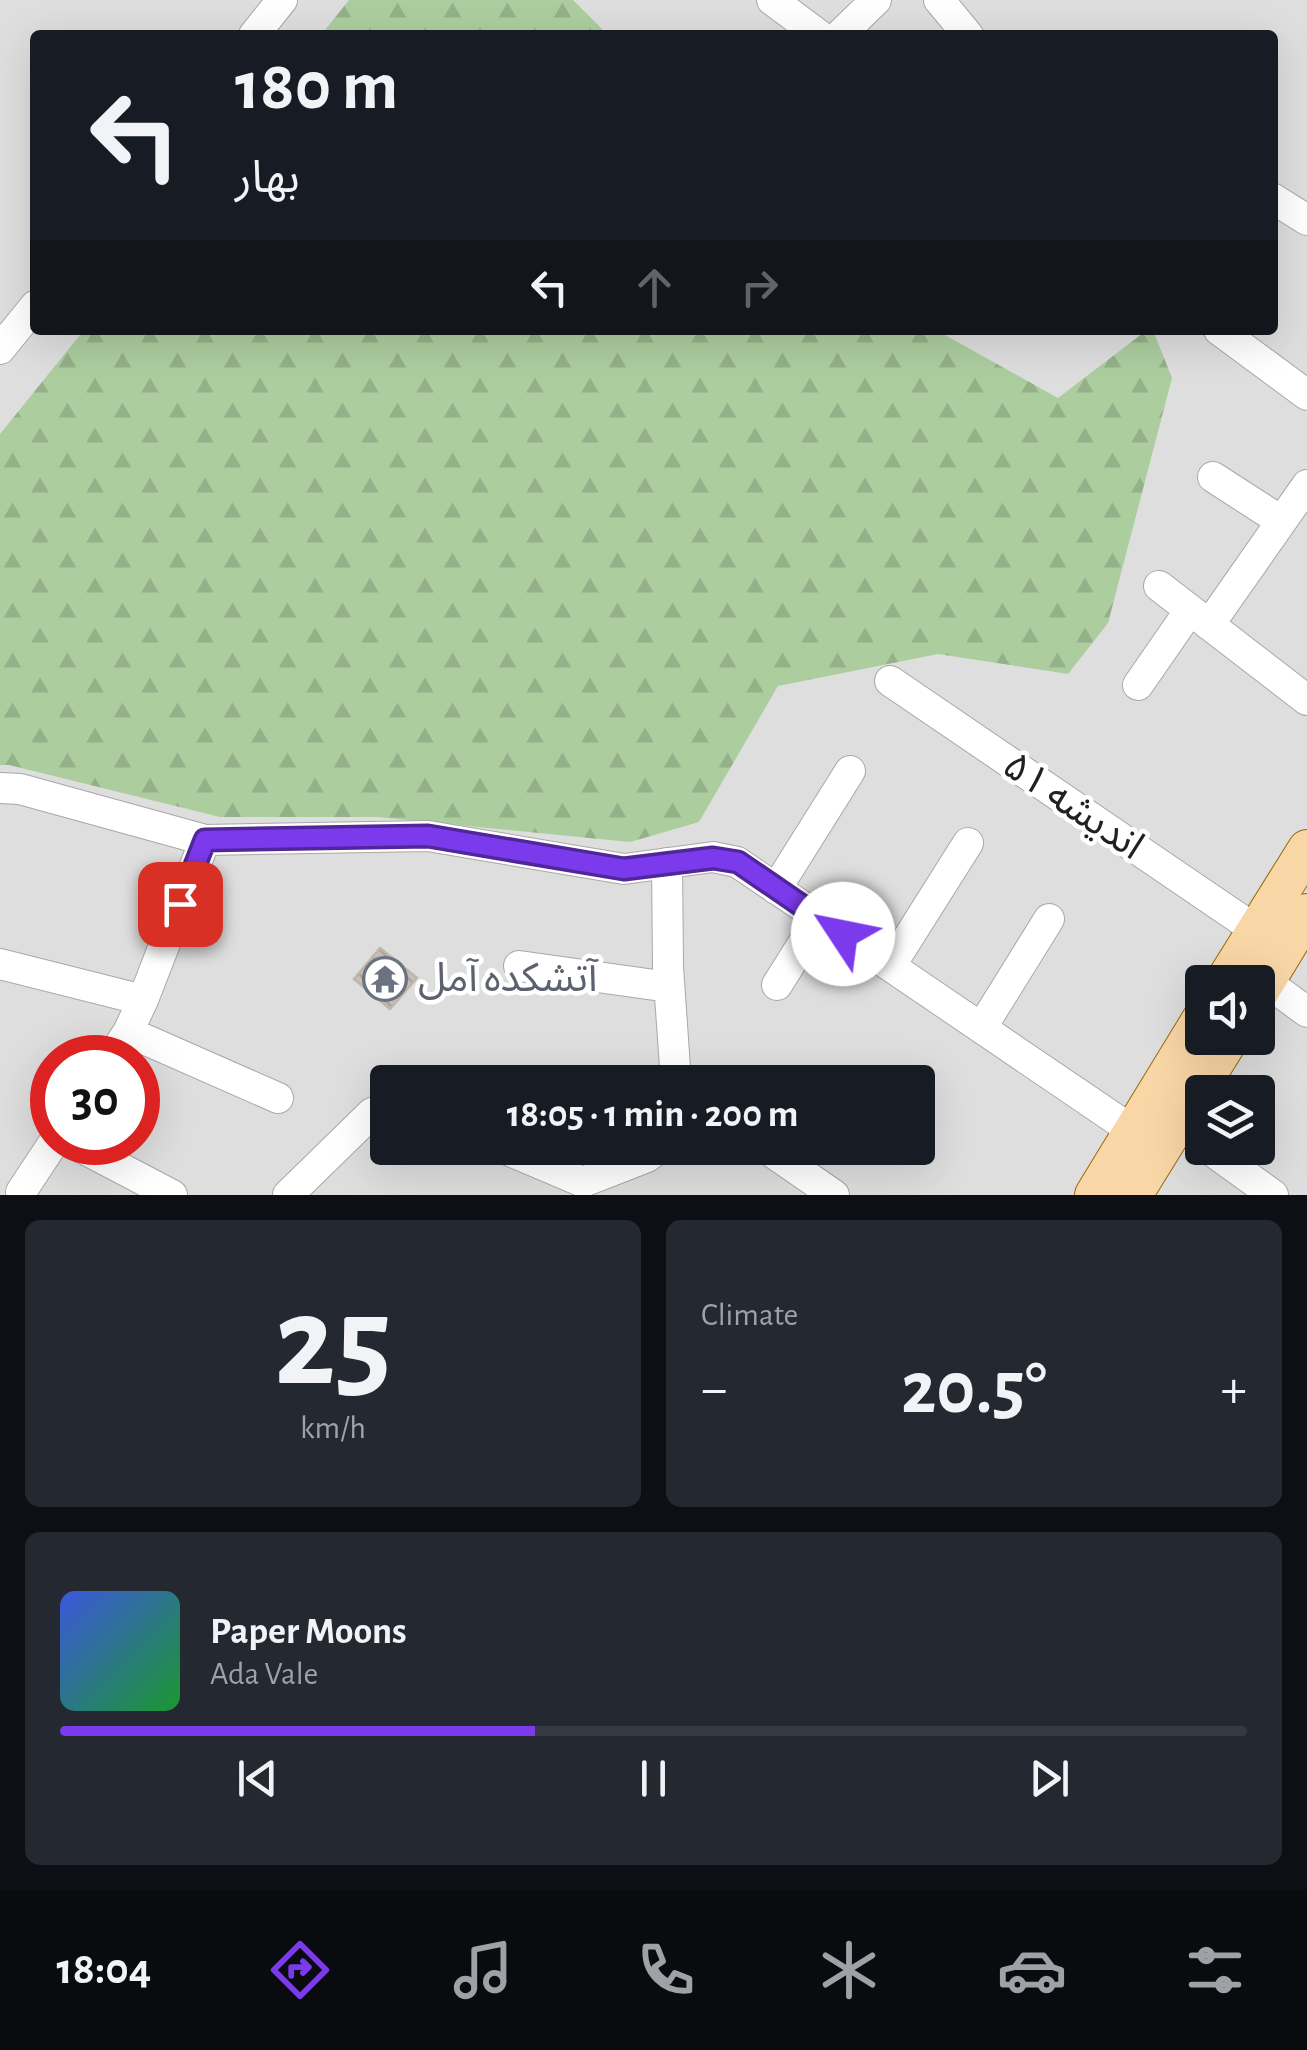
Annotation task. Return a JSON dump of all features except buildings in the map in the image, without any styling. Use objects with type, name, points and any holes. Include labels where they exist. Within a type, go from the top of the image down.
[{"type":"main road","points":[[1255,965],[1307,848]]},
{"type":"main road","points":[[1256,965],[1307,913]]},
{"type":"main road","points":[[1094,1195],[1185,1046]]},
{"type":"main road","points":[[1133,1195],[1185,1148]]},
{"type":"street","points":[[258,30],[282,0]]},
{"type":"street","points":[[772,0],[812,30]]},
{"type":"street","points":[[845,30],[876,0]]},
{"type":"street","points":[[939,0],[964,30]]},
{"type":"street","points":[[1278,202],[1307,220]]},
{"type":"street","points":[[0,349],[30,312]]},
{"type":"street","points":[[1225,335],[1307,396]]},
{"type":"street","points":[[1212,477],[1281,522]]},
{"type":"street","points":[[1138,685],[1200,618],[1307,485]]},
{"type":"street","points":[[1158,586],[1307,700]]},
{"type":"street","name":"اندیشه ۵۱","points":[[890,681],[1251,965]]},
{"type":"street","points":[[776,888],[850,770]]},
{"type":"street","points":[[0,788],[20,789],[205,840],[428,836],[624,869],[713,858],[738,862],[1133,1131]]},
{"type":"street","points":[[126,1035],[205,840]]},
{"type":"street","points":[[891,965],[968,843]]},
{"type":"street","points":[[667,863],[675,1065]]},
{"type":"street","points":[[777,985],[819,918]]},
{"type":"street","points":[[982,1027],[1050,920]]},
{"type":"street","points":[[0,964],[142,1000]]},
{"type":"street","points":[[519,966],[669,986]]},
{"type":"street","name":"اندیشه ۵۱","points":[[1275,985],[1307,1012]]},
{"type":"street","points":[[128,1032],[278,1098]]},
{"type":"street","points":[[288,1195],[370,1115]]},
{"type":"street","points":[[15,1190],[35,1165]]},
{"type":"street","points":[[115,1165],[172,1195]]},
{"type":"street","points":[[543,1165],[584,1182],[627,1165]]},
{"type":"street","points":[[791,1165],[834,1195]]},
{"type":"street","points":[[1232,1165],[1272,1195]]},
{"type":"shaded area","points":[[0,0],[1307,0],[1307,1195],[0,1195]]},
{"type":"green space","points":[[349,0],[573,0],[603,30],[325,30]]},
{"type":"green space","points":[[80,335],[945,335],[1058,398],[1140,335],[1155,335],[1172,378],[1108,623],[1068,674],[938,654],[778,686],[699,822],[630,842],[377,817],[220,817],[0,765],[0,434]]},
{"type":"place","name":"آتشکده آمل","points":[[385,979]]},
{"type":"route","points":[[180,904],[205,840],[428,836],[624,869],[713,858],[738,862],[843,934]]}]
